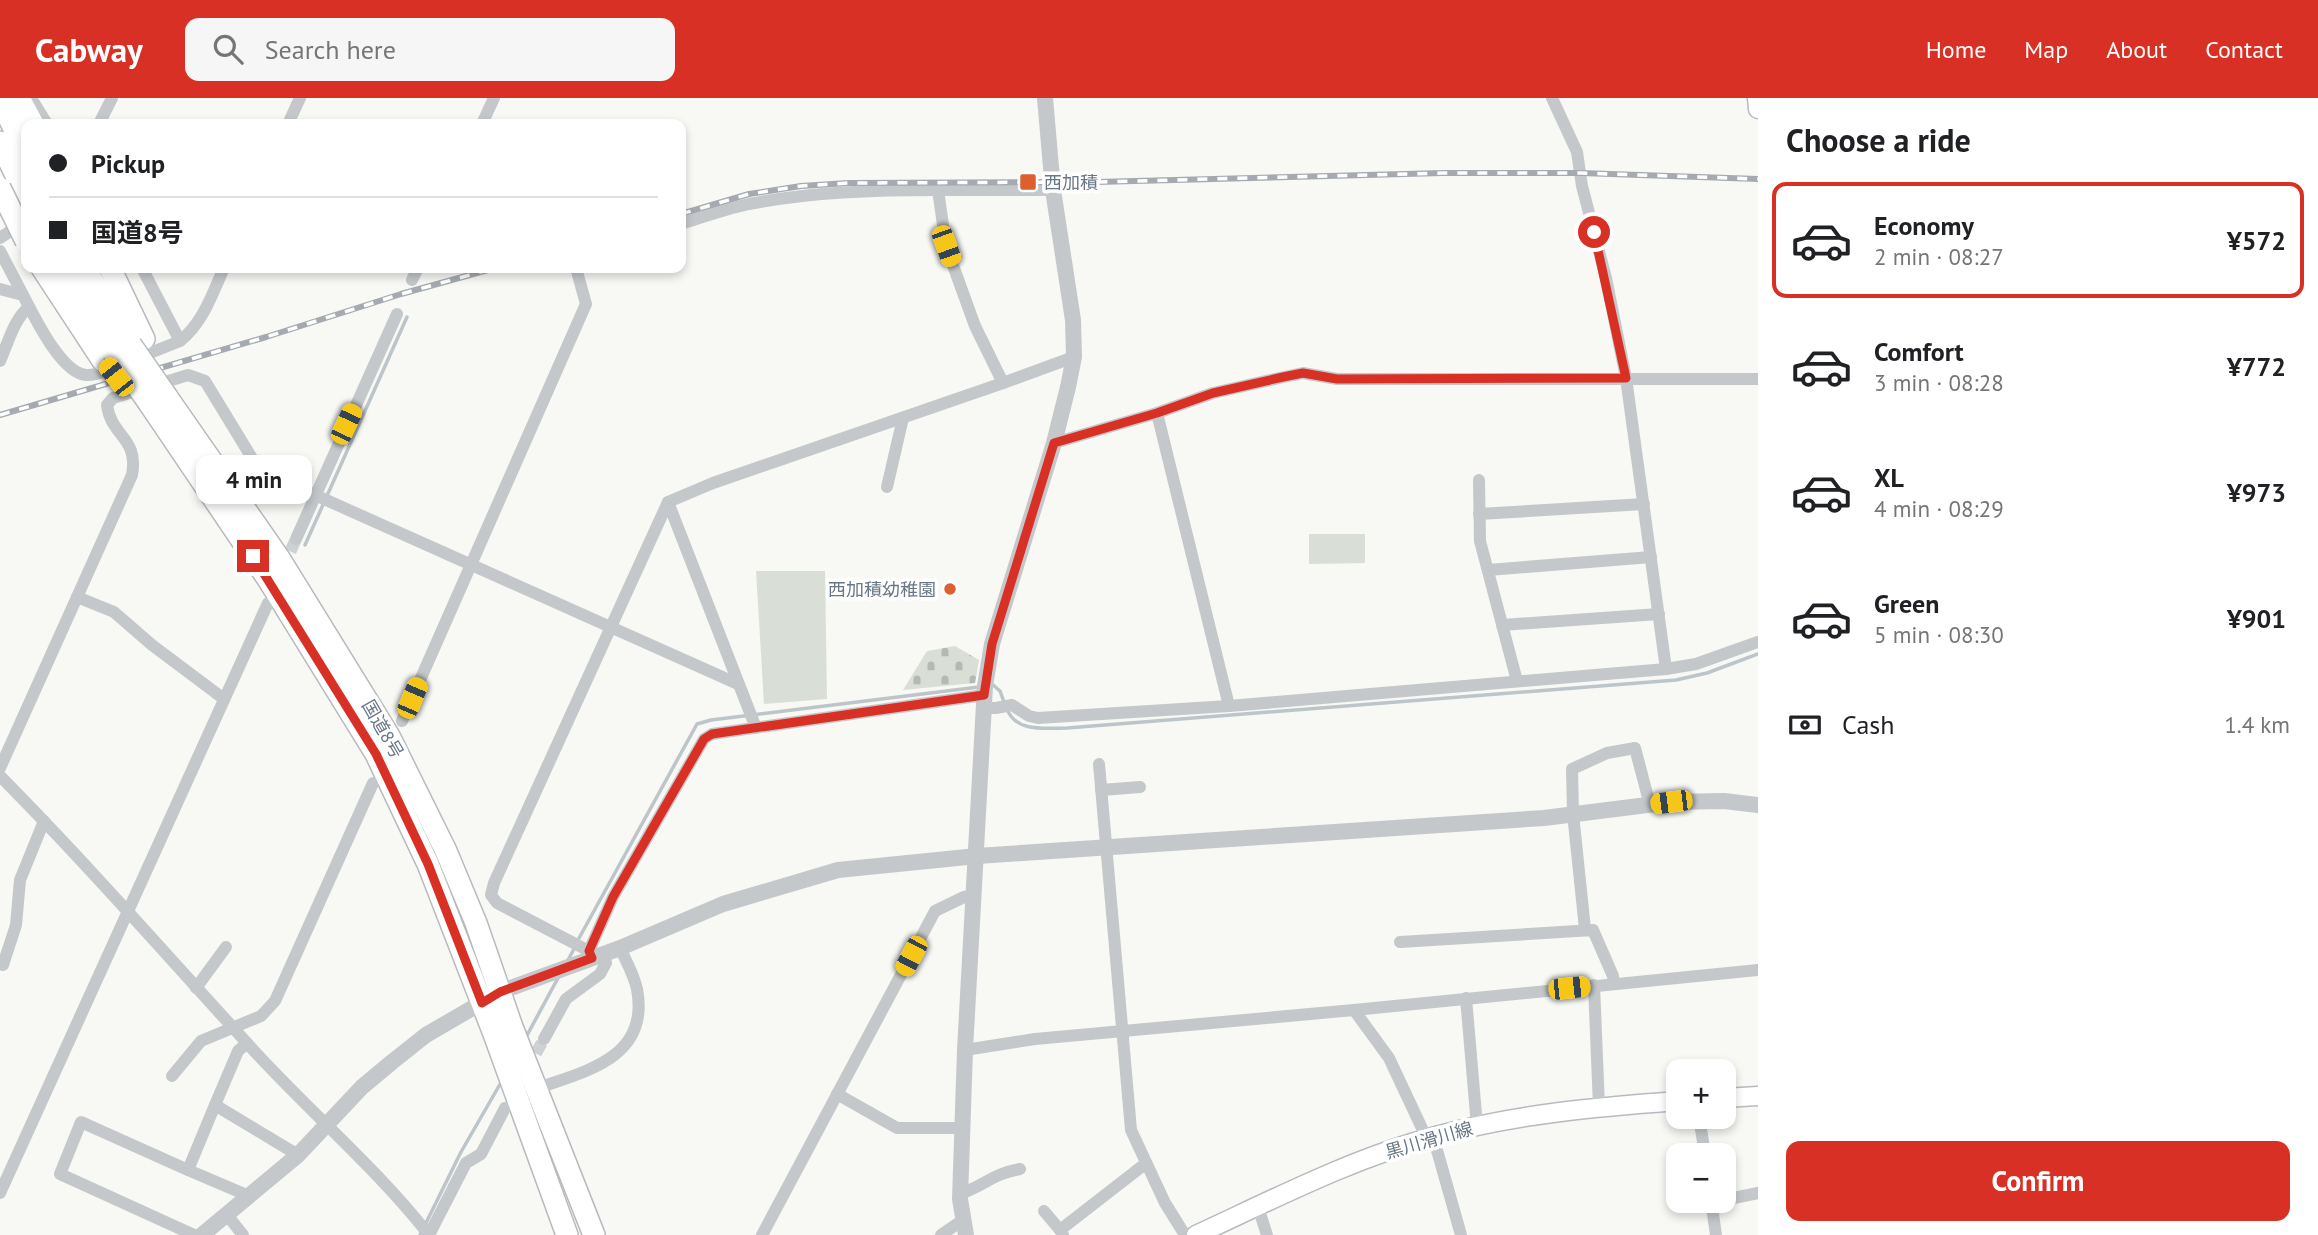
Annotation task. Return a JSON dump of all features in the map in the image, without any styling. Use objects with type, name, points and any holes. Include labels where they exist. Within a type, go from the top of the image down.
[{"type":"highway","points":[[19,98],[30,119]]},
{"type":"highway","points":[[0,99],[21,143]]},
{"type":"highway","points":[[0,142],[21,186]]},
{"type":"highway","points":[[0,188],[21,231]]},
{"type":"highway","points":[[47,273],[123,349]]},
{"type":"highway","points":[[68,273],[182,436]]},
{"type":"highway","points":[[87,273],[123,349],[182,436]]},
{"type":"highway","points":[[111,273],[123,349]]},
{"type":"highway","name":"国道8号","points":[[182,436],[279,558],[389,736],[446,851],[476,923],[491,998],[567,1235]]},
{"type":"highway","name":"国道8号","points":[[491,998],[538,1088],[594,1235]]},
{"type":"main road","points":[[1757,98],[1758,109]]},
{"type":"main road","points":[[1736,1097],[1758,1096]]},
{"type":"main road","name":"黒川滑川線","points":[[1196,1235],[1359,1161],[1430,1138],[1514,1117],[1666,1102]]},
{"type":"street","points":[[31,98],[44,119]]},
{"type":"street","points":[[102,119],[112,98]]},
{"type":"street","points":[[290,119],[300,98]]},
{"type":"street","points":[[484,119],[494,98]]},
{"type":"street","points":[[941,1235],[965,1227],[960,1194],[965,1050],[984,701],[992,644],[1054,443],[1073,356],[1073,320],[1053,190],[1045,98]]},
{"type":"street","points":[[1552,98],[1577,152],[1582,186],[1606,278],[1626,378],[1666,669]]},
{"type":"street","points":[[686,223],[745,205],[787,197],[873,190],[1053,190]]},
{"type":"street","points":[[938,190],[946,246],[975,326],[1003,383]]},
{"type":"street","points":[[0,238],[21,224]]},
{"type":"street","points":[[0,251],[59,356],[75,372],[88,375],[180,341],[192,332],[222,273]]},
{"type":"street","points":[[145,273],[180,341]]},
{"type":"street","points":[[402,721],[586,304],[577,273]]},
{"type":"street","points":[[0,289],[26,301]]},
{"type":"street","points":[[0,361],[26,301]]},
{"type":"street","points":[[296,539],[397,314]]},
{"type":"street","points":[[544,1039],[566,999],[600,974],[606,963],[497,903],[491,895],[494,883],[668,502],[713,483],[1003,383],[1073,356]]},
{"type":"street","points":[[1054,443],[1157,413],[1213,393],[1303,373],[1337,379],[1758,379]]},
{"type":"street","points":[[0,768],[131,475],[135,460],[131,446],[109,418],[107,405],[113,398],[188,375],[205,382],[258,468],[738,684]]},
{"type":"street","points":[[1157,413],[1229,706]]},
{"type":"street","points":[[887,487],[902,418]]},
{"type":"street","points":[[1479,480],[1480,541],[1517,681]]},
{"type":"street","points":[[668,502],[756,728]]},
{"type":"street","points":[[1479,514],[1644,504]]},
{"type":"street","points":[[1488,570],[1651,557]]},
{"type":"street","points":[[77,597],[114,612],[152,645],[224,699]]},
{"type":"street","points":[[0,1193],[268,603]]},
{"type":"street","points":[[1502,625],[1659,614]]},
{"type":"street","points":[[595,955],[613,897],[704,739],[712,734],[984,701],[996,708],[1012,705],[1029,716],[1038,718],[1229,706],[1666,669],[1696,664],[1758,642]]},
{"type":"street","points":[[1585,929],[1573,814],[1572,769],[1607,753],[1636,748],[1650,805]]},
{"type":"street","points":[[1099,764],[1131,1130],[1165,1203],[1185,1235]]},
{"type":"street","points":[[0,776],[247,1043],[404,1204],[429,1235],[466,1163],[481,1154],[505,1108]]},
{"type":"street","points":[[172,1076],[201,1041],[261,1016],[275,1001],[373,783]]},
{"type":"street","points":[[1101,790],[1140,787]]},
{"type":"street","points":[[202,1235],[298,1156],[362,1087],[426,1035],[491,998],[595,955],[620,948],[723,904],[838,870],[977,856],[1573,814],[1650,805],[1724,801],[1758,805]]},
{"type":"street","points":[[0,964],[3,965],[16,925],[20,880],[44,821]]},
{"type":"street","points":[[762,1235],[935,911],[964,897],[975,895]]},
{"type":"street","points":[[1400,942],[1593,930],[1614,983]]},
{"type":"street","points":[[196,988],[226,947]]},
{"type":"street","points":[[538,1088],[601,1066],[621,1051],[634,1030],[640,1008],[637,986],[620,948]]},
{"type":"street","points":[[965,1050],[1035,1039],[1758,970]]},
{"type":"street","points":[[1594,985],[1599,1107]]},
{"type":"street","points":[[1466,998],[1477,1126]]},
{"type":"street","points":[[1354,1010],[1389,1058],[1430,1138],[1461,1235]]},
{"type":"street","points":[[188,1170],[238,1051],[247,1043]]},
{"type":"street","points":[[837,1094],[897,1128],[962,1128]]},
{"type":"street","points":[[215,1105],[298,1156]]},
{"type":"street","points":[[194,1235],[60,1174],[81,1122],[242,1193],[247,1198]]},
{"type":"street","points":[[1044,1211],[1061,1232],[1145,1164]]},
{"type":"street","points":[[960,1194],[1003,1172],[1020,1169]]},
{"type":"street","points":[[1736,1197],[1758,1193]]},
{"type":"street","points":[[1258,1207],[1267,1235]]},
{"type":"street","points":[[1716,1213],[1716,1235]]},
{"type":"street","points":[[226,1215],[243,1235]]},
{"type":"street","points":[[412,1235],[418,1222]]},
{"type":"green space","points":[[1309,534],[1365,534],[1365,563],[1309,564]]},
{"type":"green space","points":[[756,571],[825,571],[827,699],[764,704]]},
{"type":"green space","points":[[955,646],[979,660],[975,683],[903,690],[927,651]]},
{"type":"waterway","points":[[305,545],[407,317]]},
{"type":"waterway","points":[[1007,709],[1011,717],[1024,726],[1067,728],[1676,680],[1707,673],[1758,654]]},
{"type":"waterway","points":[[990,685],[1000,691],[1004,702]]},
{"type":"waterway","points":[[578,940],[697,724],[711,720],[979,687]]},
{"type":"waterway","points":[[567,962],[575,947]]},
{"type":"waterway","points":[[525,1039],[558,978]]},
{"type":"waterway","points":[[420,1235],[461,1152],[503,1079]]},
{"type":"tunnel","points":[[283,568],[296,539]]},
{"type":"tunnel","points":[[527,1069],[544,1039]]},
{"type":"railway","points":[[686,213],[749,194],[801,186],[848,183],[1096,182],[1443,173],[1581,173],[1758,179]]},
{"type":"railway","points":[[0,415],[477,273]]},
{"type":"place","name":"西加積","points":[[1028,182]]},
{"type":"place","name":"西加積幼稚園","points":[[950,589]]},
{"type":"route","points":[[253,556],[376,754],[428,864],[482,1003],[519,984],[592,958],[589,951],[613,897],[704,739],[712,734],[984,695],[992,644],[1054,443],[1157,413],[1213,393],[1303,373],[1337,379],[1626,378],[1594,232]]}]
